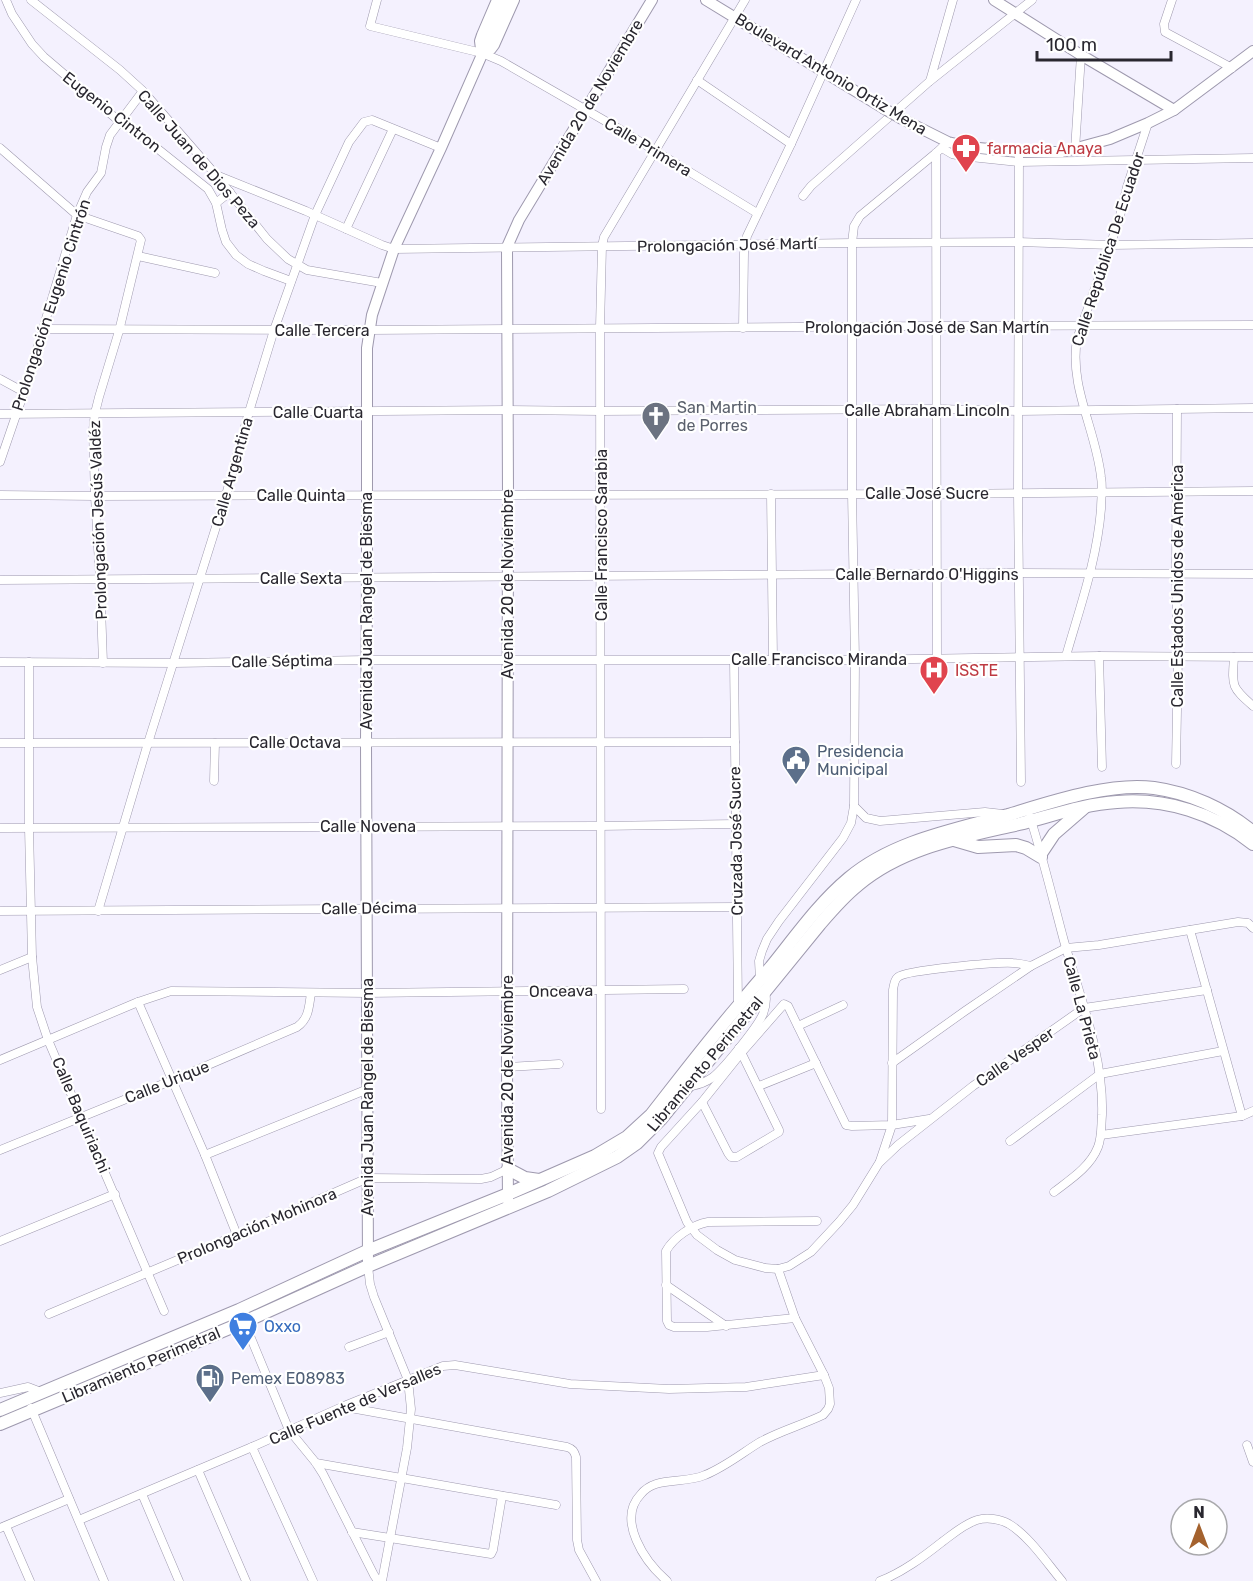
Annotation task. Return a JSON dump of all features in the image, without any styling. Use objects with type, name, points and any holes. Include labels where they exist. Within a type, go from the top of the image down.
[{"type":"main road","name":"Libramiento Perimetral","points":[[0,1410],[239,1310],[367,1251],[541,1180],[599,1154],[627,1137],[651,1115],[738,1005],[762,986],[843,898],[859,884],[908,855],[1092,792],[1137,787],[1176,792],[1205,803],[1241,822],[1253,832]]},
{"type":"main road","name":"Libramiento Perimetral","points":[[0,1424],[548,1191],[617,1158],[649,1133],[740,1023],[762,986],[822,904],[866,866],[892,851],[937,834],[1006,815],[1029,815],[1116,802],[1150,801],[1179,807],[1214,820],[1237,831],[1253,844]]},
{"type":"main road","points":[[953,840],[978,847],[1016,845],[1041,856],[1054,834],[1086,807]]},
{"type":"main road","points":[[507,1169],[525,1178],[541,1180]]},
{"type":"street","name":"Eugenio Cintron","points":[[6,0],[12,14],[37,50],[119,121],[208,189],[216,203]]},
{"type":"street","name":"Calle Juan de Dios Peza","points":[[31,0],[120,70],[142,91],[216,175],[276,249],[297,266],[322,274],[382,283]]},
{"type":"street","name":"Calle Primera","points":[[377,0],[369,26],[482,53],[501,61],[757,213]]},
{"type":"street","points":[[496,0],[480,41],[482,53],[494,45],[514,0]]},
{"type":"street","name":"Avenida Juan Rangel de Biesma","points":[[368,1266],[367,348],[369,330],[394,249],[506,0]]},
{"type":"street","name":"Avenida 20 de Noviembre","points":[[508,1207],[507,247],[519,220],[652,0]]},
{"type":"street","name":"Boulevard Antonio Ortiz Mena","points":[[706,0],[902,119],[942,148],[969,147],[1019,157],[1075,150],[1110,140],[1148,123],[1174,110],[1253,51]]},
{"type":"street","name":"Calle Francisco Sarabia","points":[[601,1109],[600,328],[602,246],[604,237],[745,0]]},
{"type":"street","points":[[742,328],[747,236],[856,0]]},
{"type":"street","points":[[930,81],[953,0]]},
{"type":"street","points":[[994,0],[1174,110]]},
{"type":"street","points":[[803,196],[811,186],[930,81],[1032,0]]},
{"type":"street","points":[[1172,0],[1164,24],[1167,35],[1232,68]]},
{"type":"street","points":[[1075,150],[1081,55]]},
{"type":"street","points":[[697,80],[791,144]]},
{"type":"street","name":"Prolongación Eugenio Cintrón","points":[[0,462],[24,392],[77,215],[87,192],[101,173],[108,140],[142,91]]},
{"type":"street","name":"Calle Argentina","points":[[98,911],[226,495],[274,330],[315,215],[349,142],[366,120],[441,148]]},
{"type":"street","name":"Calle República De Ecuador","points":[[1066,656],[1090,574],[1100,520],[1102,492],[1099,462],[1083,409],[1075,367],[1077,339],[1111,245],[1148,123]]},
{"type":"street","points":[[346,229],[393,129]]},
{"type":"street","points":[[0,148],[77,215]]},
{"type":"street","points":[[942,148],[860,216],[854,226],[852,243],[852,493],[855,574],[854,806],[851,823],[843,838],[767,939],[759,961],[766,999],[764,1013],[702,1102],[659,1151],[659,1157],[687,1222],[697,1235],[735,1260],[753,1266],[778,1269],[789,1266],[811,1252],[853,1205],[879,1163],[892,1125],[893,990],[898,977],[913,972],[987,964],[1014,962],[1031,966]]},
{"type":"street","points":[[937,659],[935,243],[942,148]]},
{"type":"street","points":[[1022,782],[1018,492],[1019,157],[1136,161],[1253,158]]},
{"type":"street","name":"Prolongación José Martí","points":[[216,175],[394,249],[852,243],[1018,242],[1111,245],[1253,243]]},
{"type":"street","points":[[230,192],[216,203],[226,242],[236,255],[248,264],[264,272],[291,280]]},
{"type":"street","name":"Prolongación Jesús Valdéz","points":[[77,215],[138,236],[141,240],[119,331],[95,413],[93,430],[103,663]]},
{"type":"street","points":[[138,256],[215,273]]},
{"type":"street","name":"Prolongación José de San Martín","points":[[600,328],[1253,325]]},
{"type":"street","name":"Calle Tercera","points":[[43,329],[119,331],[600,328]]},
{"type":"street","points":[[0,379],[24,392]]},
{"type":"street","name":"Calle Estados Unidos de América","points":[[1176,764],[1177,408]]},
{"type":"street","name":"Calle Abraham Lincoln","points":[[600,411],[852,409],[1020,411],[1253,408]]},
{"type":"street","name":"Calle Cuarta","points":[[0,414],[600,411]]},
{"type":"street","name":"Calle José Sucre","points":[[601,494],[1253,491]]},
{"type":"street","name":"Calle Quinta","points":[[0,495],[601,494]]},
{"type":"street","points":[[771,494],[773,660]]},
{"type":"street","name":"Calle Bernardo O'Higgins","points":[[601,577],[1019,573],[1253,574]]},
{"type":"street","name":"Calle Sexta","points":[[0,580],[601,577]]},
{"type":"street","points":[[1099,656],[1102,767]]},
{"type":"street","points":[[1234,657],[1233,685],[1237,692],[1253,706]]},
{"type":"street","name":"Calle Francisco Miranda","points":[[600,659],[1253,657]]},
{"type":"street","name":"Calle Séptima","points":[[0,662],[174,663],[600,659]]},
{"type":"street","name":"Cruzada José Sucre","points":[[734,659],[740,1023]]},
{"type":"street","name":"Calle Baquiriachi","points":[[29,662],[30,911],[37,1006],[48,1040],[164,1311]]},
{"type":"street","name":"Calle Octava","points":[[0,744],[735,742]]},
{"type":"street","points":[[214,781],[215,743]]},
{"type":"street","points":[[854,806],[866,818],[880,821],[986,812],[1006,815]]},
{"type":"street","name":"Calle La Prieta","points":[[1029,815],[1084,1008],[1100,1074],[1102,1104],[1101,1135],[1093,1158],[1054,1192]]},
{"type":"street","name":"Calle Novena","points":[[0,828],[735,824]]},
{"type":"street","name":"Calle Décima","points":[[0,911],[737,907]]},
{"type":"street","points":[[892,1063],[1031,966],[1066,948],[1099,945],[1238,922],[1248,923],[1253,928]]},
{"type":"street","points":[[1190,930],[1242,1116]]},
{"type":"street","points":[[0,970],[32,957]]},
{"type":"street","name":"Onceava","points":[[0,1060],[138,1002],[180,990],[367,993],[684,989]]},
{"type":"street","name":"Calle Vesper","points":[[879,1163],[929,1119],[1084,1008],[1207,990]]},
{"type":"street","name":"Calle Urique","points":[[0,1150],[297,1027],[304,1023],[307,1017],[311,993]]},
{"type":"street","points":[[138,1002],[205,1155],[237,1235]]},
{"type":"street","points":[[688,1087],[712,1079],[785,1004],[846,1125],[892,1125],[929,1119]]},
{"type":"street","points":[[798,1026],[843,1005]]},
{"type":"street","points":[[702,1102],[731,1157],[737,1157],[780,1131],[740,1050]]},
{"type":"street","points":[[1010,1141],[1100,1074],[1222,1051]]},
{"type":"street","points":[[759,1086],[816,1063]]},
{"type":"street","points":[[507,1067],[559,1064]]},
{"type":"street","points":[[205,1155],[368,1089]]},
{"type":"street","points":[[1101,1135],[1242,1116],[1253,1111]]},
{"type":"street","name":"Prolongación Mohinora","points":[[49,1314],[368,1178],[481,1179],[507,1169]]},
{"type":"street","points":[[0,1241],[115,1194]]},
{"type":"street","points":[[795,1318],[706,1328],[669,1325],[666,1251],[672,1242],[691,1227],[708,1222],[817,1221]]},
{"type":"street","points":[[368,1266],[370,1284],[408,1380],[411,1419],[380,1581]]},
{"type":"street","points":[[667,1581],[644,1554],[636,1539],[632,1524],[631,1511],[636,1499],[645,1489],[656,1484],[705,1476],[777,1433],[823,1415],[828,1409],[830,1397],[824,1375],[795,1318],[778,1269]]},
{"type":"street","points":[[666,1286],[726,1326]]},
{"type":"street","points":[[239,1310],[289,1430],[316,1463],[380,1581]]},
{"type":"street","points":[[349,1347],[388,1332]]},
{"type":"street","name":"Calle Fuente de Versalles","points":[[79,1520],[443,1366],[450,1365],[570,1384],[669,1389],[746,1387],[824,1375]]},
{"type":"street","points":[[0,1393],[28,1387],[41,1392]]},
{"type":"street","points":[[27,1398],[104,1581]]},
{"type":"street","points":[[344,1406],[572,1449],[576,1457],[577,1540],[579,1550],[596,1581]]},
{"type":"street","points":[[1247,1445],[1253,1462]]},
{"type":"street","points":[[252,1448],[313,1581]]},
{"type":"street","points":[[316,1463],[556,1505]]},
{"type":"street","points":[[198,1470],[246,1581]]},
{"type":"street","points":[[142,1494],[179,1581]]},
{"type":"street","points":[[352,1532],[488,1554],[492,1553],[502,1496]]},
{"type":"street","points":[[30,1581],[3,1527],[69,1499]]},
{"type":"street","points":[[880,1581],[918,1560],[967,1525],[978,1519],[991,1518],[1008,1523],[1062,1581]]},
{"type":"place","name":"farmacia Anaya","points":[[966,174]]},
{"type":"place","name":"San Martin de Porres","points":[[656,442]]},
{"type":"place","name":"ISSTE","points":[[934,696]]},
{"type":"place","name":"Presidencia Municipal","points":[[796,786]]},
{"type":"place","name":"Oxxo","points":[[243,1352]]},
{"type":"place","name":"Pemex E08983","points":[[210,1404]]}]
